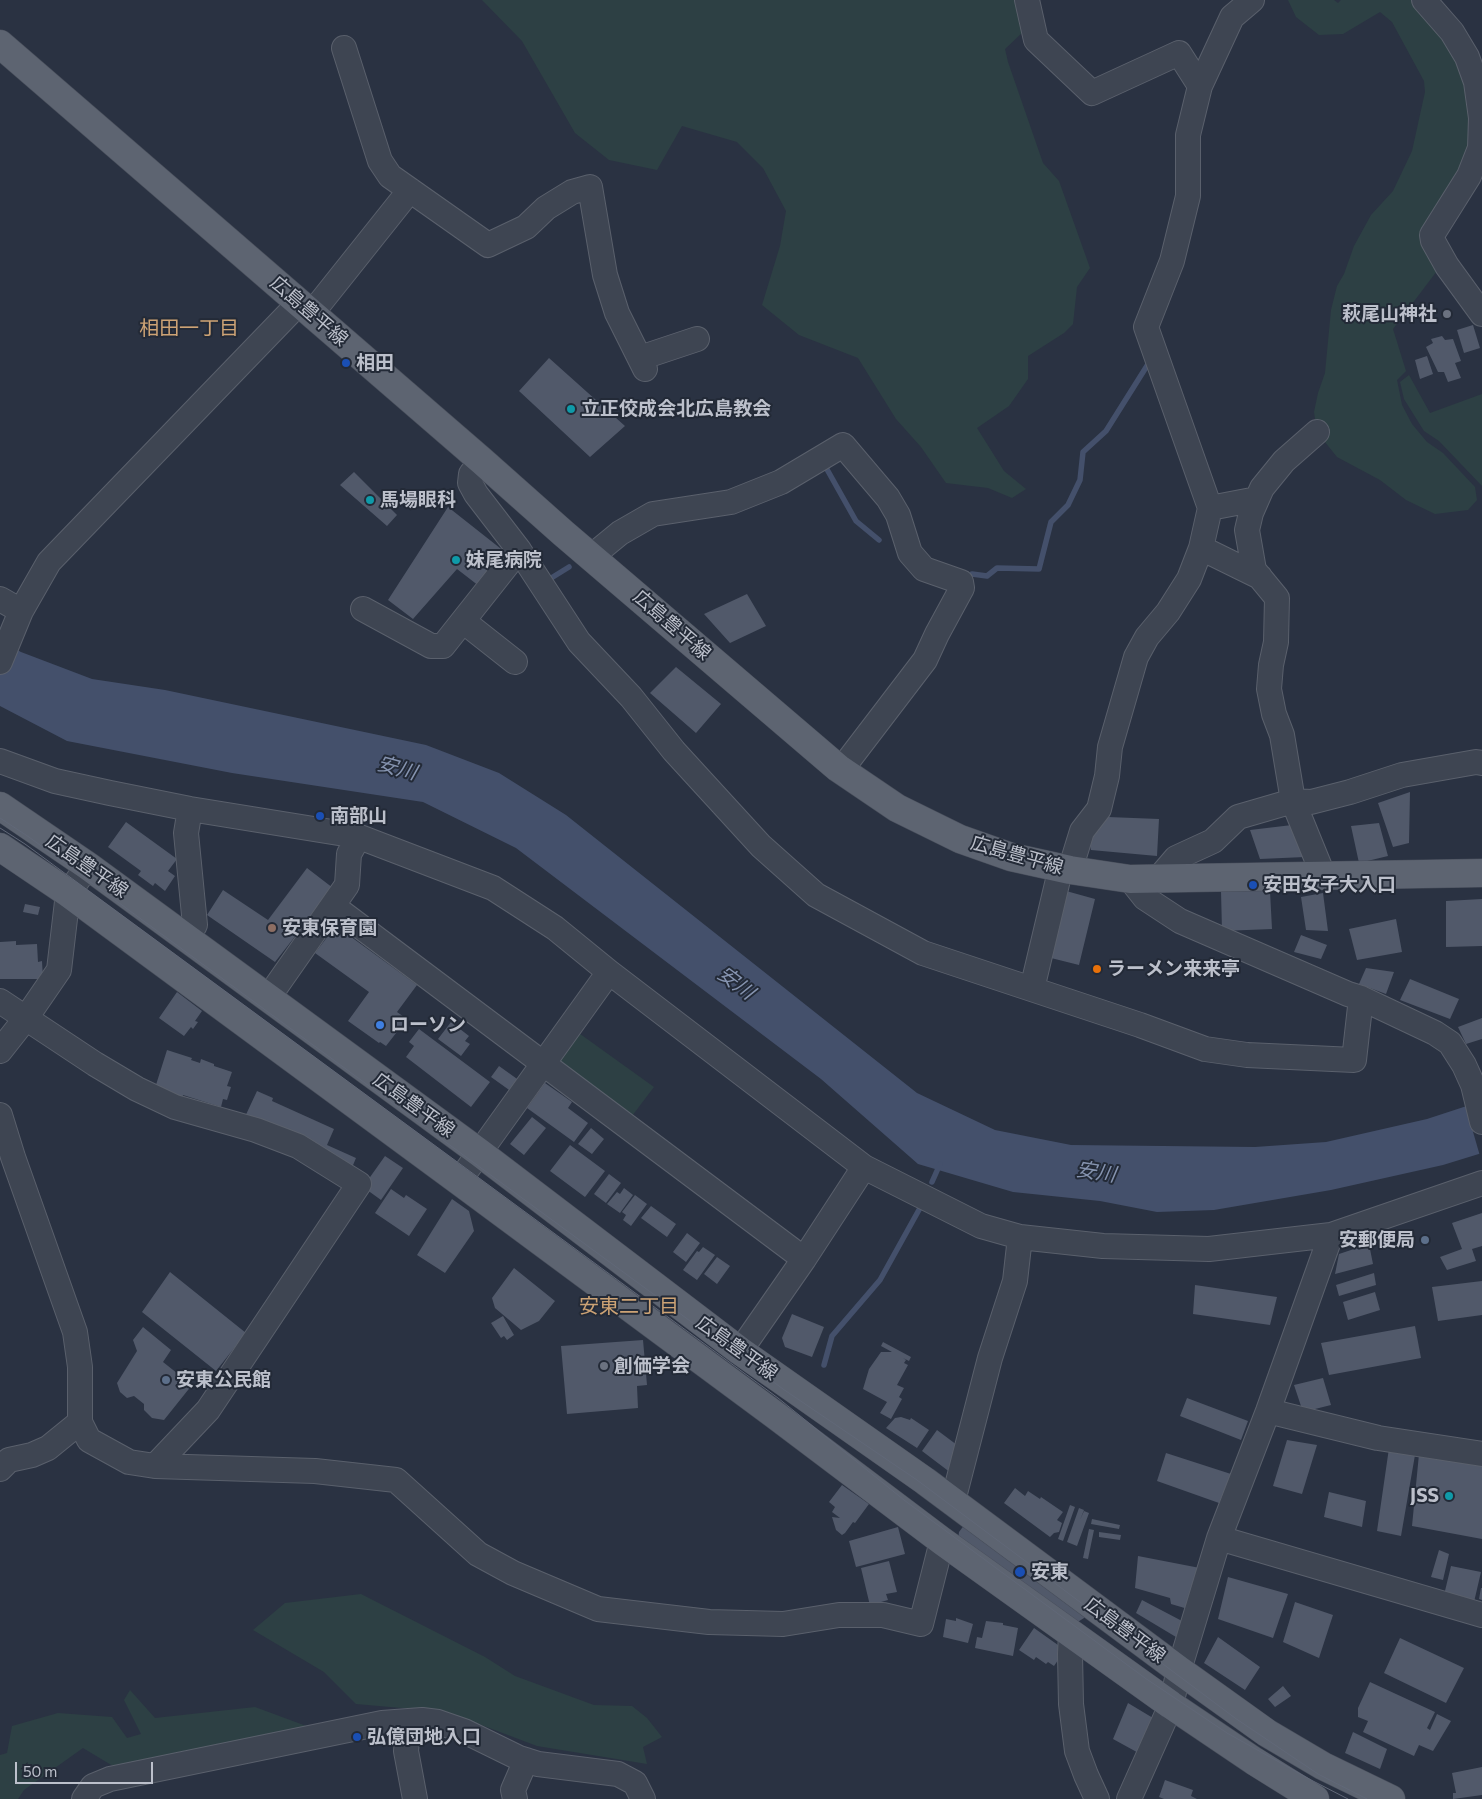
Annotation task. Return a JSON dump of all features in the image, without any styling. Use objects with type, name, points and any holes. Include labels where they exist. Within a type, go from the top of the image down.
[{"type":"main road","name":"広島豊平線","points":[[0,44],[482,461],[562,533],[592,556],[830,762],[898,808],[960,839],[1011,857],[1065,869],[1130,879],[1482,873]]},
{"type":"main road","name":"広島豊平線","points":[[0,806],[88,866],[187,938],[480,1153],[740,1351],[953,1502],[1267,1733],[1323,1766],[1391,1799]]},
{"type":"main road","name":"広島豊平線","points":[[0,847],[68,893],[775,1415],[942,1541],[1172,1705],[1254,1761],[1315,1799]]},
{"type":"street","points":[[1028,0],[1036,40],[1092,93],[1179,53],[1200,86]]},
{"type":"street","points":[[1032,989],[1065,869],[1082,831],[1099,809],[1107,776],[1110,747],[1136,657],[1147,637],[1168,612],[1189,579],[1201,548],[1210,508],[1146,327],[1172,261],[1188,196],[1188,135],[1200,86],[1232,17],[1252,0]]},
{"type":"street","points":[[1424,0],[1452,32],[1468,57],[1476,82],[1481,118],[1480,148],[1469,176],[1432,235],[1447,266],[1482,314]]},
{"type":"street","points":[[344,48],[380,161],[390,176],[488,245],[526,227],[546,208],[572,192],[590,186],[605,275],[617,313],[643,363],[696,339]]},
{"type":"street","points":[[0,662],[21,611],[49,562],[306,308],[410,190]]},
{"type":"street","points":[[1317,432],[1284,461],[1262,488],[1251,513],[1247,530],[1254,570],[1277,598],[1276,642],[1271,665],[1269,689],[1274,714],[1282,735],[1292,801],[1324,876]]},
{"type":"street","points":[[592,556],[620,533],[653,514],[731,502],[781,482],[844,445],[888,498],[898,515],[910,553],[924,568],[961,582],[962,588],[925,660],[842,770]]},
{"type":"street","points":[[482,461],[471,474],[470,484],[519,550],[580,642],[631,697],[674,752],[761,846],[816,896],[923,953],[1140,1025],[1205,1049],[1247,1055],[1354,1060],[1361,998]]},
{"type":"street","points":[[1210,508],[1257,500]]},
{"type":"street","points":[[1201,548],[1260,578]]},
{"type":"street","points":[[363,609],[430,646],[443,646],[519,550]]},
{"type":"street","points":[[0,599],[21,611]]},
{"type":"street","points":[[463,620],[515,662]]},
{"type":"street","points":[[0,761],[55,781],[190,809],[357,836],[493,888],[555,928],[609,972],[864,1166],[981,1226],[1020,1237],[1103,1246],[1209,1249],[1331,1235],[1482,1183]]},
{"type":"street","points":[[1158,879],[1176,858],[1213,841],[1238,817],[1292,801],[1311,802],[1350,792],[1402,775],[1476,762],[1482,763]]},
{"type":"street","points":[[187,938],[194,925],[186,833],[190,809]]},
{"type":"street","points":[[268,998],[347,885],[349,854],[354,848],[357,836]]},
{"type":"street","points":[[0,1051],[26,1018],[59,970],[68,893],[88,866]]},
{"type":"street","points":[[1130,879],[1145,898],[1180,921],[1361,998],[1435,1033],[1450,1043],[1477,1088],[1482,1122]]},
{"type":"street","points":[[333,906],[804,1259]]},
{"type":"street","points":[[458,1181],[609,972]]},
{"type":"street","points":[[0,1001],[137,1090],[175,1107],[256,1130],[298,1146],[359,1184],[208,1410],[155,1466]]},
{"type":"street","points":[[0,1115],[75,1332],[80,1367],[80,1422],[89,1440],[129,1462],[155,1466],[315,1472],[396,1480],[478,1554],[513,1573],[598,1609],[709,1622],[783,1624],[839,1615],[883,1615],[921,1624],[942,1541]]},
{"type":"street","points":[[740,1351],[804,1259],[864,1166]]},
{"type":"street","points":[[1129,1799],[1172,1705],[1179,1670],[1219,1538],[1268,1411],[1331,1235]]},
{"type":"street","points":[[953,1502],[990,1358],[1015,1281],[1020,1237]]},
{"type":"street","points":[[1268,1411],[1378,1438],[1482,1454]]},
{"type":"street","points":[[0,1469],[8,1460],[32,1455],[48,1448],[80,1422]]},
{"type":"street","points":[[1219,1538],[1482,1615]]},
{"type":"street","points":[[1071,1633],[1071,1704],[1077,1751],[1097,1799]]},
{"type":"street","points":[[409,1721],[406,1751],[415,1799]]},
{"type":"street","points":[[84,1799],[93,1786],[110,1779],[382,1723],[409,1721],[438,1722],[464,1731],[538,1764],[618,1774],[635,1783],[643,1799]]},
{"type":"street","points":[[515,1799],[513,1790],[526,1760]]},
{"type":"green space","points":[[482,0],[1016,0],[1023,32],[1005,49],[1008,62],[1043,163],[1059,181],[1090,268],[1077,287],[1073,324],[1064,333],[1028,356],[1028,379],[1009,406],[977,428],[1004,471],[1026,489],[1012,498],[988,488],[946,483],[921,447],[896,419],[858,358],[799,335],[762,305],[780,246],[786,211],[763,168],[737,142],[682,126],[657,170],[609,160],[575,133],[522,41]]},
{"type":"green space","points":[[1288,0],[1334,0],[1338,3],[1341,0],[1416,0],[1465,64],[1475,146],[1427,241],[1440,267],[1393,329],[1406,371],[1397,380],[1402,405],[1412,424],[1427,442],[1443,453],[1475,487],[1477,500],[1468,510],[1435,514],[1406,500],[1380,480],[1337,457],[1317,432],[1314,412],[1325,373],[1331,310],[1337,286],[1344,274],[1354,246],[1371,215],[1393,191],[1412,151],[1425,92],[1424,81],[1392,22],[1380,12],[1343,34],[1319,35],[1296,17]]},
{"type":"green space","points":[[1409,375],[1430,413],[1482,394],[1482,486],[1439,441],[1424,431],[1404,399],[1400,382]]},
{"type":"green space","points":[[576,1031],[654,1087],[632,1116],[555,1060]]},
{"type":"green space","points":[[361,1594],[485,1657],[515,1676],[594,1705],[632,1706],[647,1718],[662,1737],[643,1747],[647,1764],[537,1746],[447,1712],[356,1704],[324,1672],[253,1630],[285,1603]]},
{"type":"green space","points":[[130,1690],[155,1718],[255,1707],[309,1727],[113,1766],[83,1748],[24,1790],[18,1799],[0,1799],[0,1755],[7,1753],[12,1726],[58,1713],[112,1717],[127,1738],[141,1734],[124,1700]]},
{"type":"water","name":"安川","points":[[0,641],[21,652],[92,679],[165,690],[426,745],[499,773],[566,815],[917,1093],[995,1130],[1071,1145],[1255,1147],[1326,1142],[1427,1119],[1482,1101],[1482,1153],[1443,1165],[1331,1190],[1214,1210],[1157,1212],[1100,1201],[1013,1192],[918,1164],[821,1079],[516,848],[423,802],[232,773],[67,741],[0,706]]},
{"type":"pier","points":[[1482,1098],[1482,1156],[1480,1156],[1465,1104]]},
{"type":"building","points":[[1473,325],[1480,348],[1464,353],[1457,330]]},
{"type":"building","points":[[1442,336],[1445,340],[1453,339],[1461,361],[1455,363],[1461,378],[1448,382],[1444,372],[1438,372],[1426,347],[1433,343],[1431,339]]},
{"type":"building","points":[[1427,356],[1433,374],[1420,379],[1415,360]]},
{"type":"building","name":"立正佼成会北広島教会","points":[[549,358],[625,426],[590,457],[519,391]]},
{"type":"building","name":"馬場眼科","points":[[354,472],[397,515],[387,526],[340,485]]},
{"type":"building","name":"妹尾病院","points":[[448,507],[505,552],[479,586],[457,569],[413,619],[388,600]]},
{"type":"building","points":[[747,594],[766,626],[730,643],[704,614]]},
{"type":"building","points":[[676,667],[721,704],[696,733],[650,693]]},
{"type":"building","points":[[1410,792],[1409,843],[1393,847],[1378,803]]},
{"type":"building","points":[[1108,817],[1159,819],[1157,856],[1091,850],[1089,841]]},
{"type":"building","points":[[126,822],[177,859],[168,871],[175,876],[165,891],[155,883],[153,886],[138,875],[141,871],[108,847]]},
{"type":"building","points":[[1379,823],[1388,856],[1359,863],[1351,826]]},
{"type":"building","points":[[1292,825],[1305,857],[1260,859],[1250,830]]},
{"type":"building","points":[[307,868],[333,888],[275,962],[207,915],[223,890],[268,920]]},
{"type":"building","points":[[1059,889],[1095,899],[1079,965],[1043,956]]},
{"type":"building","points":[[1221,891],[1270,891],[1272,929],[1222,931]]},
{"type":"building","points":[[1323,893],[1328,931],[1306,930],[1301,897]]},
{"type":"building","points":[[1482,899],[1482,946],[1446,947],[1446,901]]},
{"type":"building","points":[[25,904],[40,907],[38,915],[23,912]]},
{"type":"building","points":[[1396,919],[1402,952],[1357,960],[1349,929]]},
{"type":"building","points":[[343,931],[417,985],[397,1012],[407,1019],[386,1046],[348,1021],[369,992],[315,953],[328,936],[330,937],[334,933],[338,936]]},
{"type":"building","points":[[1301,935],[1327,945],[1321,959],[1294,952]]},
{"type":"building","points":[[16,941],[16,945],[37,944],[38,962],[42,961],[43,979],[0,979],[0,942]]},
{"type":"building","points":[[1366,968],[1394,972],[1386,994],[1359,984]]},
{"type":"building","points":[[1410,979],[1459,999],[1450,1019],[1400,1000]]},
{"type":"building","points":[[177,992],[202,1011],[195,1021],[198,1022],[193,1029],[191,1027],[184,1036],[159,1018]]},
{"type":"building","points":[[1482,1018],[1482,1039],[1466,1044],[1458,1027]]},
{"type":"building","points":[[451,1022],[469,1036],[465,1041],[470,1044],[461,1056],[438,1039]]},
{"type":"building","points":[[419,1029],[490,1082],[471,1107],[406,1057],[414,1046],[409,1042]]},
{"type":"building","points":[[167,1050],[192,1058],[191,1060],[200,1063],[201,1059],[232,1072],[227,1086],[231,1087],[227,1100],[223,1099],[221,1107],[183,1095],[181,1103],[155,1088]]},
{"type":"building","points":[[499,1066],[520,1081],[512,1092],[491,1077]]},
{"type":"building","points":[[545,1083],[572,1102],[568,1108],[588,1123],[574,1142],[527,1108]]},
{"type":"building","points":[[257,1091],[273,1098],[272,1101],[334,1129],[327,1145],[356,1158],[351,1170],[243,1121]]},
{"type":"building","points":[[532,1117],[546,1128],[524,1155],[510,1144]]},
{"type":"building","points":[[591,1128],[604,1139],[592,1154],[578,1144]]},
{"type":"building","points":[[570,1145],[605,1171],[585,1197],[550,1171]]},
{"type":"building","points":[[385,1156],[403,1168],[381,1200],[363,1187]]},
{"type":"building","points":[[609,1174],[621,1183],[606,1203],[594,1194]]},
{"type":"building","points":[[624,1188],[633,1195],[620,1213],[607,1204],[617,1192],[620,1194]]},
{"type":"building","points":[[391,1189],[404,1198],[406,1195],[427,1209],[409,1236],[375,1213]]},
{"type":"building","points":[[635,1195],[647,1204],[631,1226],[623,1220],[626,1215],[622,1212]]},
{"type":"building","points":[[452,1199],[469,1211],[474,1231],[445,1273],[417,1255]]},
{"type":"building","points":[[651,1206],[676,1224],[667,1237],[641,1218]]},
{"type":"building","points":[[1482,1213],[1482,1246],[1472,1249],[1476,1261],[1447,1270],[1440,1257],[1462,1249],[1452,1223]]},
{"type":"building","points":[[687,1233],[700,1243],[686,1262],[673,1252]]},
{"type":"building","points":[[1369,1244],[1373,1264],[1335,1274],[1339,1254]]},
{"type":"building","points":[[703,1247],[715,1255],[697,1280],[683,1270],[697,1251],[699,1252]]},
{"type":"building","points":[[717,1257],[730,1266],[717,1284],[704,1274]]},
{"type":"building","points":[[514,1268],[555,1301],[539,1321],[521,1330],[495,1308],[492,1298]]},
{"type":"building","points":[[170,1272],[246,1333],[216,1371],[142,1312]]},
{"type":"building","points":[[1374,1273],[1376,1285],[1339,1296],[1336,1285]]},
{"type":"building","points":[[1482,1281],[1482,1315],[1438,1321],[1432,1287]]},
{"type":"building","points":[[1195,1285],[1277,1297],[1270,1325],[1193,1314]]},
{"type":"building","points":[[1375,1292],[1380,1310],[1348,1320],[1343,1302]]},
{"type":"building","points":[[792,1314],[824,1327],[812,1357],[785,1347],[782,1338]]},
{"type":"building","points":[[503,1316],[514,1335],[507,1340],[504,1336],[501,1338],[491,1323]]},
{"type":"building","points":[[1415,1326],[1421,1358],[1329,1375],[1321,1343]]},
{"type":"building","points":[[143,1327],[171,1350],[163,1362],[192,1385],[164,1420],[152,1418],[144,1410],[144,1404],[134,1396],[127,1398],[120,1392],[117,1383],[137,1351],[133,1340]]},
{"type":"building","name":"創価学会","points":[[643,1340],[647,1385],[637,1386],[638,1408],[567,1414],[561,1346]]},
{"type":"building","points":[[883,1342],[911,1357],[909,1361],[903,1358],[906,1360],[904,1363],[908,1365],[897,1385],[904,1388],[899,1397],[902,1399],[891,1419],[880,1413],[887,1402],[863,1389],[869,1369],[881,1352],[892,1352],[881,1346]]},
{"type":"building","points":[[1323,1378],[1331,1405],[1303,1412],[1294,1385]]},
{"type":"building","points":[[1187,1398],[1248,1421],[1241,1440],[1180,1416]]},
{"type":"building","points":[[901,1417],[910,1420],[911,1418],[929,1430],[917,1448],[886,1428],[895,1418]]},
{"type":"building","points":[[937,1430],[965,1451],[955,1476],[922,1451]]},
{"type":"building","points":[[1287,1440],[1317,1445],[1302,1494],[1273,1486]]},
{"type":"building","points":[[1389,1448],[1415,1455],[1401,1536],[1377,1531]]},
{"type":"building","points":[[1166,1453],[1231,1474],[1219,1503],[1157,1481]]},
{"type":"building","name":"JSS","points":[[1419,1454],[1482,1465],[1482,1539],[1412,1526]]},
{"type":"building","points":[[842,1485],[869,1504],[855,1523],[853,1522],[842,1535],[836,1530],[832,1517],[840,1518],[832,1512],[835,1507],[829,1502]]},
{"type":"building","points":[[1015,1488],[1025,1496],[1028,1491],[1040,1499],[1041,1497],[1063,1512],[1057,1520],[1062,1523],[1059,1532],[1054,1533],[1050,1537],[1004,1503]]},
{"type":"building","points":[[1329,1492],[1366,1501],[1362,1527],[1324,1517]]},
{"type":"building","points":[[1070,1505],[1075,1507],[1063,1541],[1058,1539]]},
{"type":"building","points":[[1079,1508],[1084,1510],[1080,1520],[1084,1511],[1089,1513],[1077,1546],[1067,1542]]},
{"type":"building","points":[[1092,1519],[1120,1525],[1119,1529],[1091,1524]]},
{"type":"building","points":[[965,1524],[1086,1614],[1084,1618],[1073,1625],[958,1540],[959,1532]]},
{"type":"building","points":[[898,1527],[905,1554],[856,1567],[849,1541]]},
{"type":"building","points":[[1089,1529],[1094,1530],[1088,1559],[1083,1558]]},
{"type":"building","points":[[1099,1532],[1121,1535],[1120,1540],[1099,1537]]},
{"type":"building","points":[[1439,1550],[1449,1554],[1443,1580],[1431,1577]]},
{"type":"building","points":[[1138,1556],[1200,1568],[1188,1609],[1171,1604],[1170,1598],[1135,1588]]},
{"type":"building","points":[[889,1561],[897,1592],[886,1594],[888,1600],[881,1602],[884,1611],[872,1614],[861,1568]]},
{"type":"building","points":[[1451,1566],[1481,1572],[1474,1602],[1444,1595]]},
{"type":"building","points":[[1228,1577],[1288,1594],[1273,1638],[1218,1619]]},
{"type":"building","points":[[1482,1588],[1482,1600],[1479,1599]]},
{"type":"building","points":[[1142,1600],[1182,1621],[1176,1637],[1136,1613]]},
{"type":"building","points":[[1295,1602],[1333,1615],[1319,1658],[1283,1642]]},
{"type":"building","points":[[956,1618],[973,1624],[968,1643],[943,1637],[946,1619],[956,1621]]},
{"type":"building","points":[[986,1621],[1003,1623],[1003,1625],[1018,1628],[1013,1656],[975,1648],[977,1637],[982,1638]]},
{"type":"building","points":[[1034,1628],[1065,1650],[1054,1666],[1048,1662],[1046,1664],[1036,1657],[1034,1660],[1019,1650]]},
{"type":"building","points":[[1218,1637],[1260,1667],[1245,1690],[1204,1663]]},
{"type":"building","points":[[1400,1638],[1464,1668],[1446,1703],[1384,1673]]},
{"type":"building","points":[[1370,1682],[1435,1712],[1427,1728],[1430,1730],[1437,1714],[1451,1721],[1433,1751],[1419,1745],[1414,1756],[1363,1732],[1368,1721],[1358,1717],[1358,1708]]},
{"type":"building","points":[[1283,1686],[1291,1696],[1275,1707],[1268,1699]]},
{"type":"building","points":[[1128,1703],[1158,1721],[1144,1756],[1113,1739]]},
{"type":"building","points":[[1353,1732],[1387,1749],[1380,1769],[1345,1753]]},
{"type":"building","points":[[1482,1767],[1482,1795],[1453,1799],[1453,1793],[1456,1793],[1452,1773]]},
{"type":"building","points":[[1165,1780],[1193,1790],[1191,1796],[1197,1799],[1164,1799],[1159,1797]]},
{"type":"waterway","points":[[972,574],[987,576],[997,568],[1039,569],[1051,522],[1068,505],[1080,480],[1083,452],[1106,431],[1150,361]]},
{"type":"waterway","points":[[824,464],[856,521],[879,540]]},
{"type":"waterway","points":[[548,580],[569,567]]},
{"type":"waterway","points":[[932,1182],[940,1164]]},
{"type":"waterway","points":[[824,1365],[832,1336],[880,1280],[920,1208]]},
{"type":"tram line","points":[[0,818],[29,837],[783,1389],[917,1480],[1235,1718],[1318,1774],[1367,1799]]},
{"type":"tram line","points":[[0,828],[25,844],[778,1398],[904,1500],[1145,1678],[1227,1733],[1348,1799]]},
{"type":"place","name":"萩尾山神社","points":[[1447,314]]},
{"type":"place","name":"相田","points":[[346,363]]},
{"type":"place","name":"立正佼成会北広島教会","points":[[571,409]]},
{"type":"place","name":"馬場眼科","points":[[370,500]]},
{"type":"place","name":"妹尾病院","points":[[456,560]]},
{"type":"place","name":"南部山","points":[[320,816]]},
{"type":"place","name":"安田女子大入口","points":[[1253,885]]},
{"type":"place","name":"安東保育園","points":[[272,928]]},
{"type":"place","name":"ラーメン来来亭","points":[[1097,969]]},
{"type":"place","name":"ローソン","points":[[380,1025]]},
{"type":"place","name":"安郵便局","points":[[1425,1240]]},
{"type":"place","name":"創価学会","points":[[604,1366]]},
{"type":"place","name":"安東公民館","points":[[166,1380]]},
{"type":"place","name":"JSS","points":[[1449,1496]]},
{"type":"place","name":"安東","points":[[1020,1572]]},
{"type":"place","name":"弘億団地入口","points":[[357,1737]]},
{"type":"district","name":"相田一丁目","points":[[189,328]]},
{"type":"district","name":"安東二丁目","points":[[629,1306]]}]
